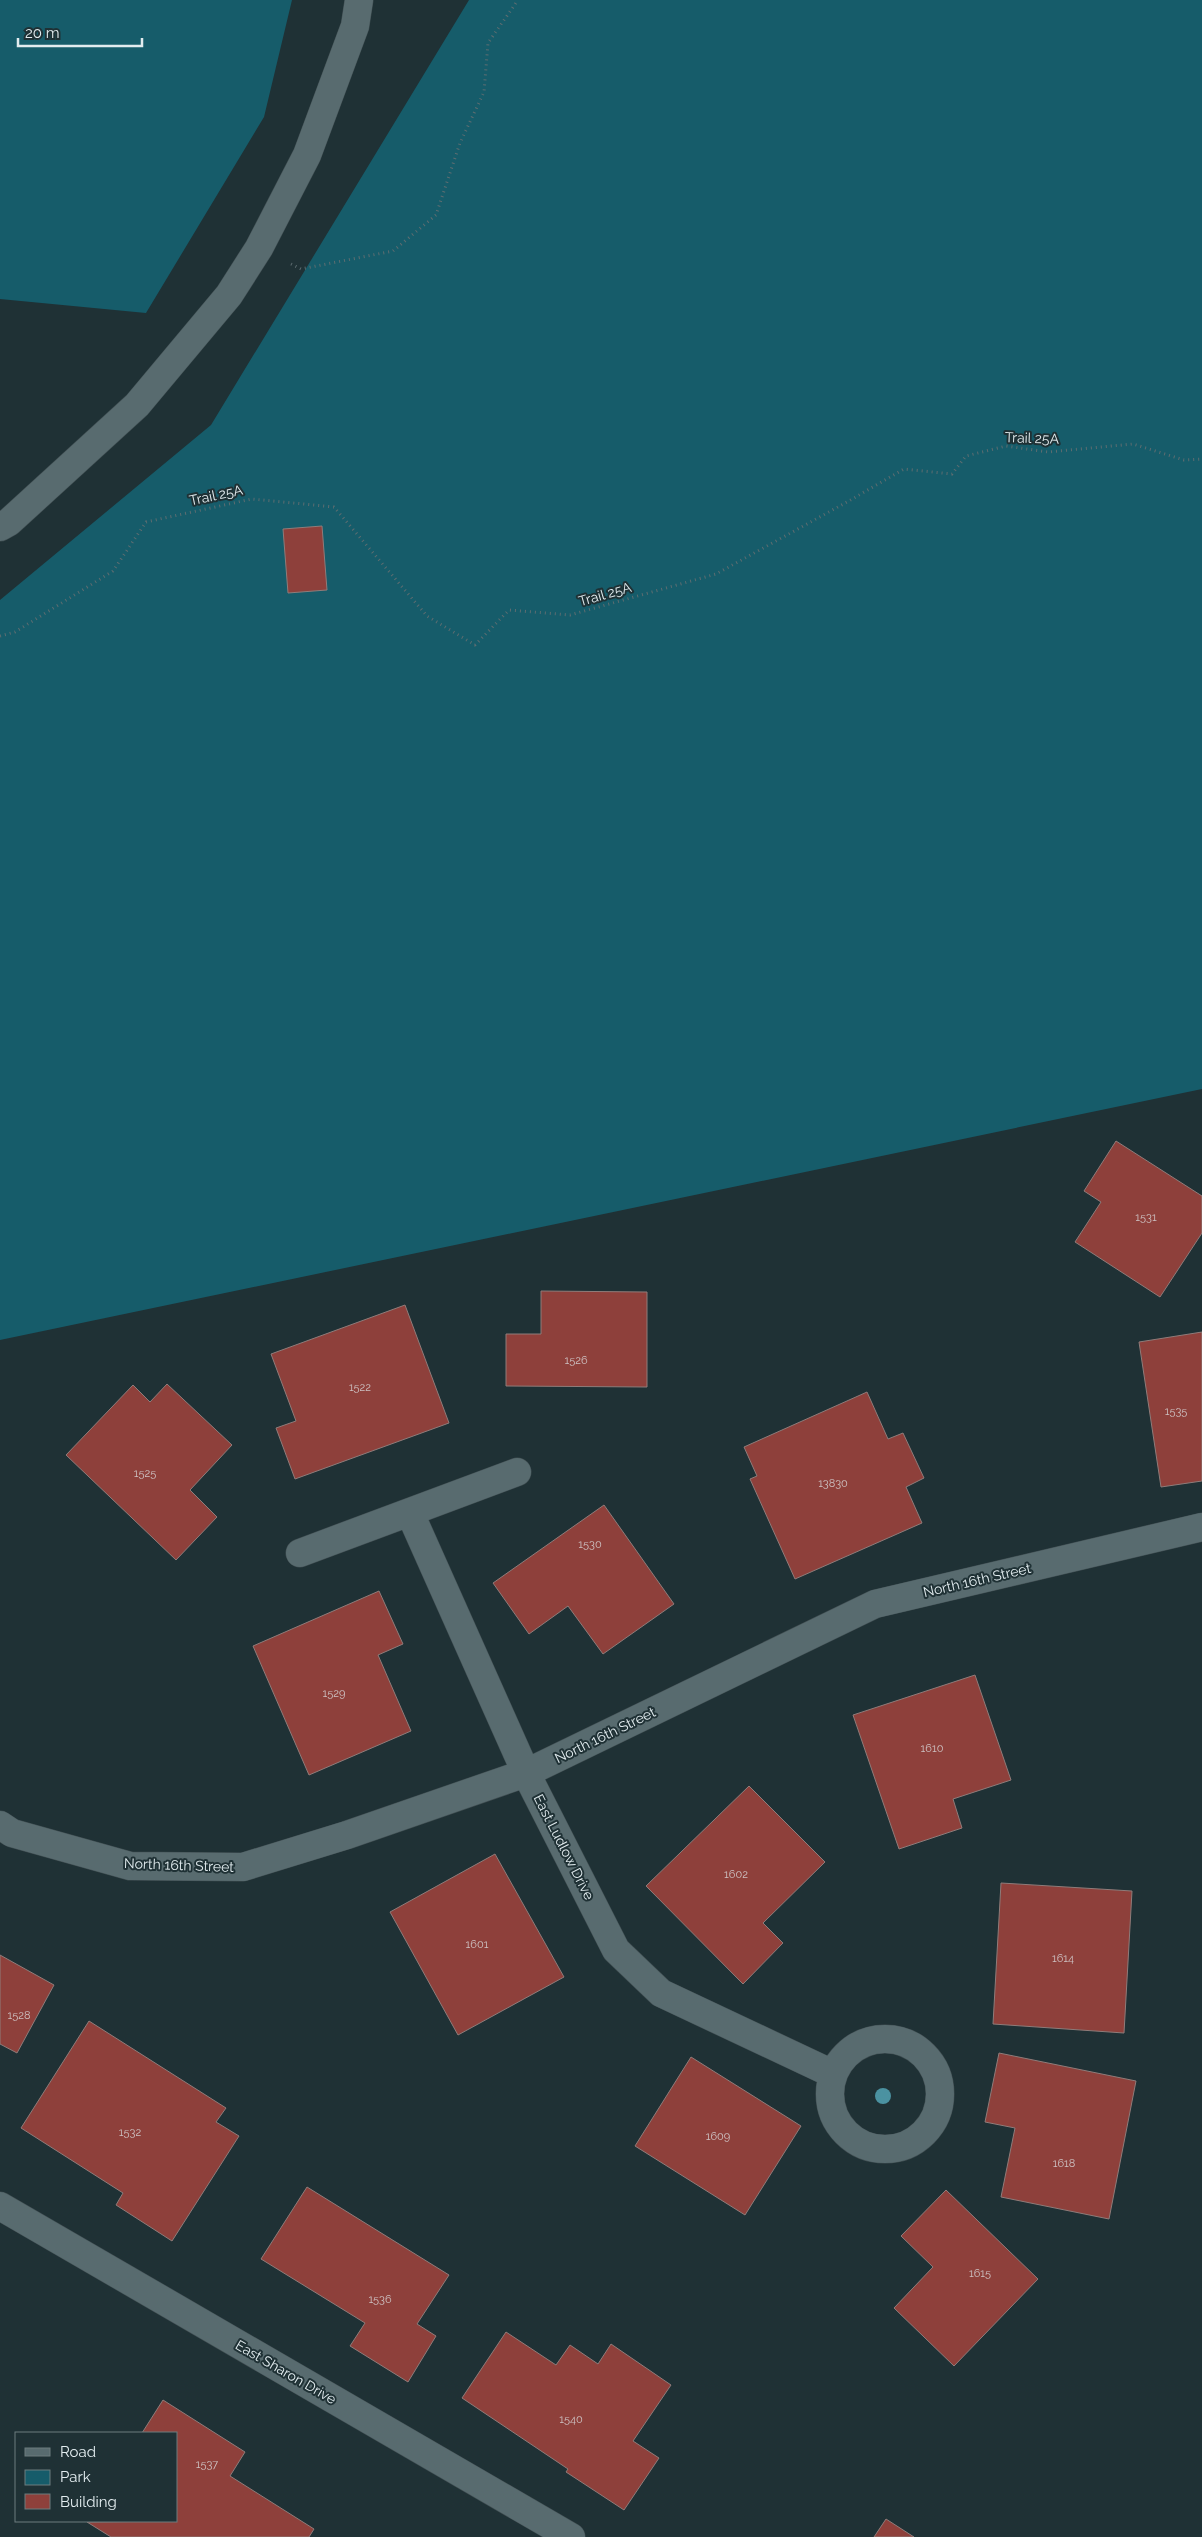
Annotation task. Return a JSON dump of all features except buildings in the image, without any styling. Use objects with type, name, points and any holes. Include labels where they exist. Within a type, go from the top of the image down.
[{"type":"street","points":[[0,526],[9,522],[137,405],[229,295],[259,248],[307,155],[355,26],[359,0]]},
{"type":"street","points":[[300,1553],[517,1472]]},
{"type":"street","name":"East Ludlow Drive","points":[[410,1513],[526,1773],[616,1950],[661,1993],[833,2074]]},
{"type":"street","name":"North 16th Street","points":[[0,1825],[12,1833],[130,1866],[242,1867],[347,1835],[526,1773],[875,1604],[1202,1527]]},
{"type":"street","points":[[881,2038],[899,2040],[913,2046],[924,2054],[935,2070],[941,2092],[939,2110],[932,2126],[914,2142],[895,2149],[876,2149],[861,2144],[847,2135],[838,2122],[830,2093],[833,2074],[841,2061],[857,2046],[881,2038]]},
{"type":"street","name":"East Sharon Drive","points":[[0,2206],[571,2537]]},
{"type":"path","points":[[259,248],[301,269],[393,251],[436,215],[460,143],[484,92],[488,43],[518,0]]},
{"type":"path","name":"Trail 25A","points":[[0,636],[15,632],[113,571],[146,522],[252,499],[334,507],[427,616],[475,645],[509,610],[570,615],[716,574],[848,502],[904,469],[952,474],[966,456],[1006,446],[1048,452],[1133,444],[1184,460],[1202,459]]},
{"type":"green space","points":[[0,0],[292,0],[264,117],[146,313],[0,299]]},
{"type":"green space","points":[[469,0],[1202,0],[1202,1089],[0,1340],[0,600],[211,425]]}]
